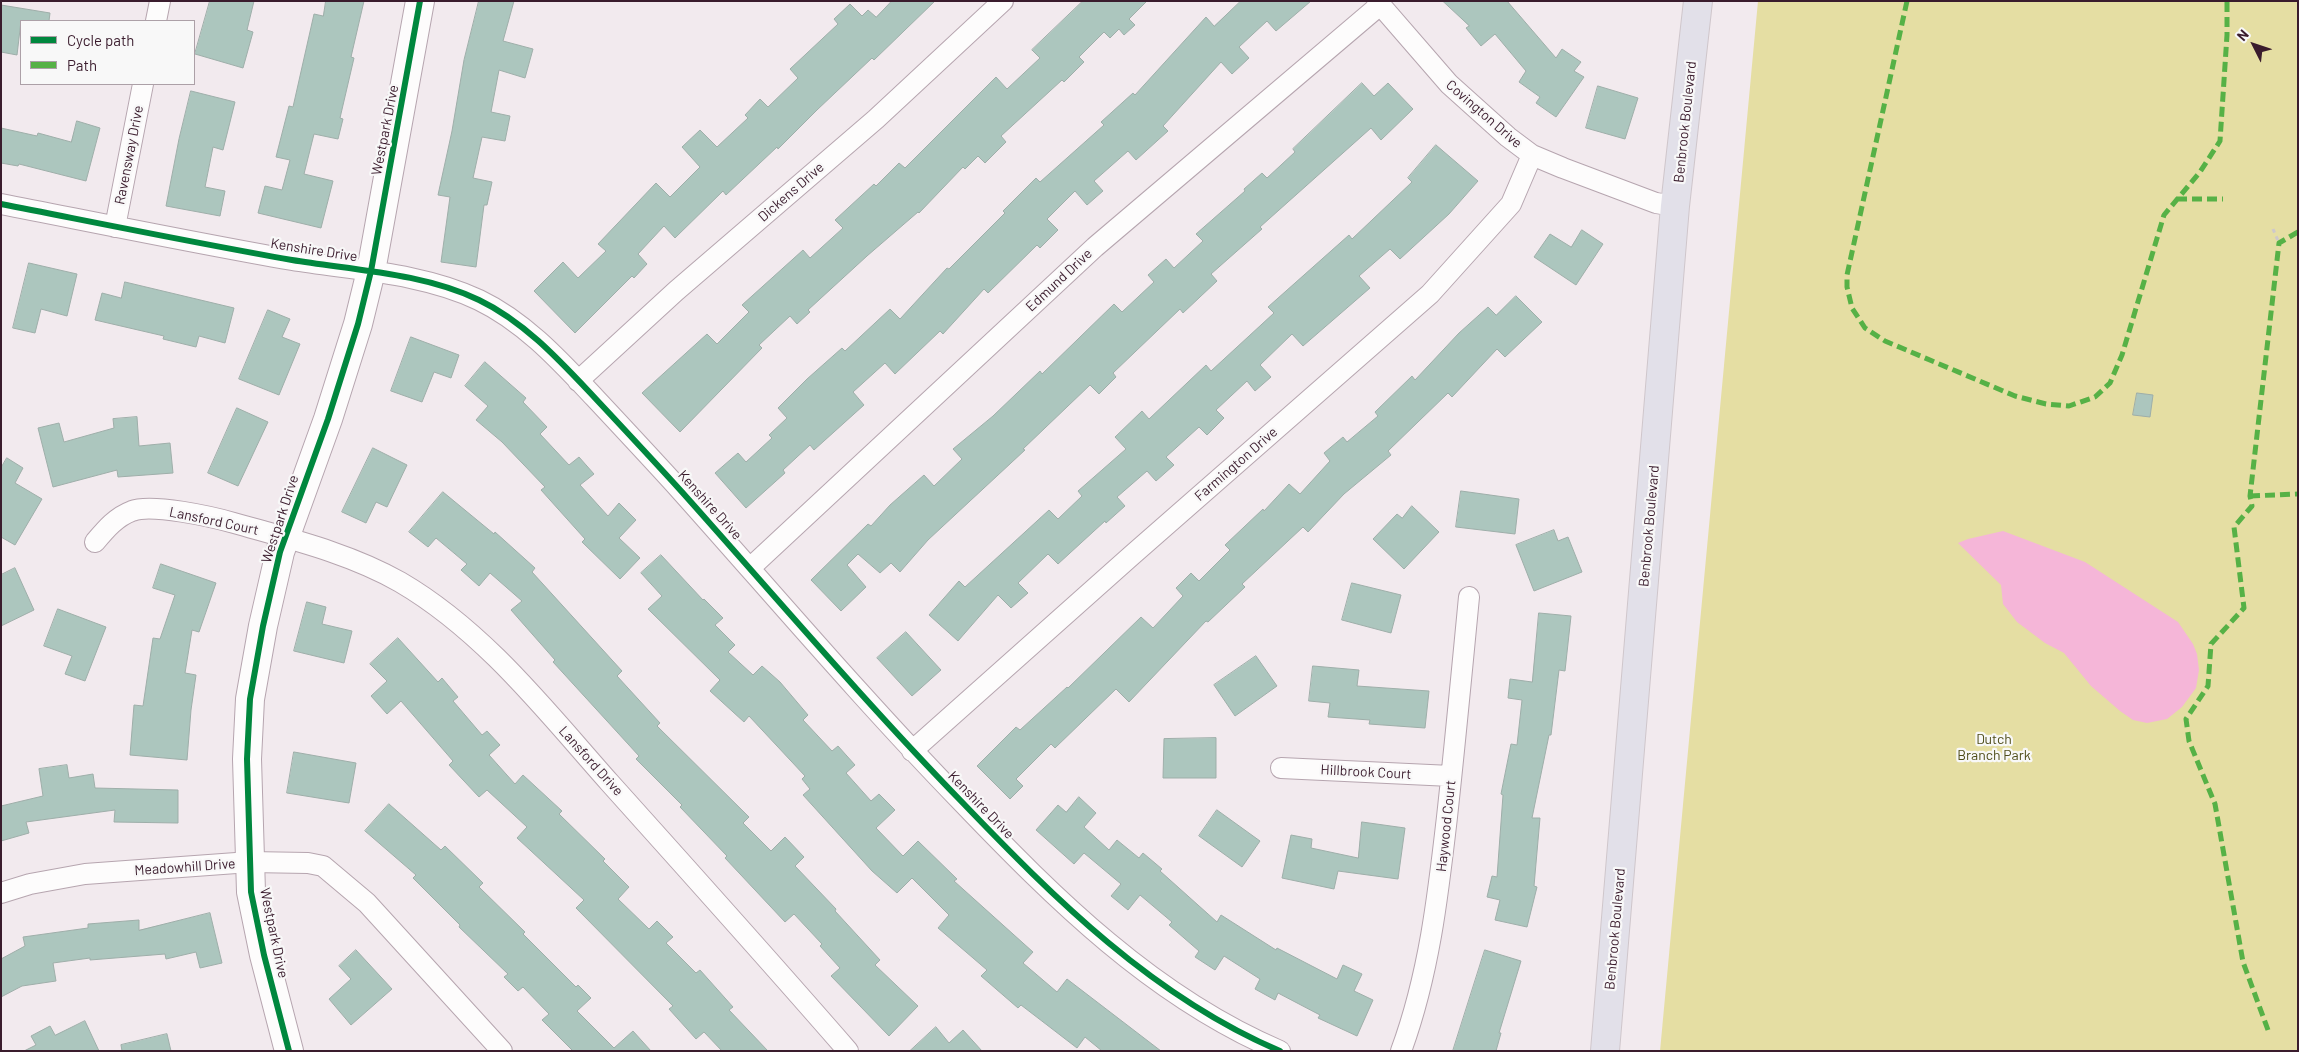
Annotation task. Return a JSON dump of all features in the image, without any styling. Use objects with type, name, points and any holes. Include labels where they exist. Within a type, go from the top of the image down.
[{"type":"highway","name":"Benbrook Boulevard","points":[[1605,1051],[1676,206],[1698,1]]},
{"type":"street","points":[[156,20],[160,1]]},
{"type":"street","name":"Westpark Drive","points":[[289,1051],[264,955],[251,892],[247,759],[250,699],[263,626],[280,552],[328,419],[358,324],[371,271],[420,1]]},
{"type":"street","name":"Dickens Drive","points":[[578,381],[676,291],[876,119],[1003,1]]},
{"type":"street","name":"Covington Drive","points":[[1378,3],[1449,84],[1508,137],[1532,154],[1563,168],[1656,203],[1676,206]]},
{"type":"street","name":"Edmund Drive","points":[[750,568],[1095,247],[1378,3]]},
{"type":"street","name":"Ravensway Drive","points":[[114,227],[143,85]]},
{"type":"street","name":"Farmington Drive","points":[[912,751],[1430,294],[1511,204],[1532,154]]},
{"type":"street","name":"Kenshire Drive","points":[[1,204],[294,260],[371,271],[448,288],[482,301],[531,334],[578,381],[639,445],[912,751],[1035,879],[1145,972],[1182,998],[1246,1036],[1280,1051]]},
{"type":"street","name":"Lansford Court","points":[[95,542],[112,522],[134,510],[156,509],[217,518],[285,538]]},
{"type":"street","name":"Lansford Drive","points":[[285,538],[357,561],[400,582],[452,616],[482,644],[543,708],[848,1051]]},
{"type":"street","name":"Haywood Court","points":[[1401,1051],[1410,1027],[1427,964],[1437,908],[1469,597]]},
{"type":"street","name":"Hillbrook Court","points":[[1281,768],[1451,776]]},
{"type":"street","name":"Meadowhill Drive","points":[[1,893],[30,884],[85,874],[250,862],[308,863],[323,866],[367,903],[502,1051]]},
{"type":"path","points":[[2273,229],[2279,243]]},
{"type":"green space","name":"Dutch Branch Park","points":[[1758,1],[2298,1],[2298,1051],[1660,1051]]},
{"type":"shaded area","points":[[2003,531],[2085,562],[2178,622],[2193,644],[2197,654],[2199,670],[2196,688],[2182,707],[2167,719],[2147,723],[2133,720],[2091,686],[2064,653],[2045,643],[2017,622],[2003,604],[2001,585],[1958,543]]},
{"type":"building","points":[[210,1],[254,1],[247,30],[253,32],[243,68],[195,54]]},
{"type":"building","points":[[326,1],[364,1],[351,57],[354,58],[340,118],[343,119],[338,139],[314,134],[304,174],[333,181],[321,228],[258,213],[265,186],[282,190],[290,160],[276,157],[289,106],[293,107],[314,14],[323,16]]},
{"type":"building","points":[[479,1],[514,1],[503,41],[533,49],[525,78],[499,70],[491,112],[510,116],[505,141],[482,137],[473,178],[492,182],[487,205],[484,205],[476,267],[441,262],[450,197],[438,195],[452,131],[464,60]]},
{"type":"building","points":[[892,1],[935,1],[874,60],[872,58],[778,149],[777,147],[726,195],[723,191],[675,238],[664,226],[638,254],[647,264],[634,278],[632,276],[575,333],[534,291],[563,262],[578,278],[606,251],[598,244],[656,183],[670,197],[700,167],[682,147],[700,130],[717,147],[748,118],[745,115],[760,99],[768,107],[798,78],[790,69],[838,24],[834,19],[850,4],[862,16],[868,10],[876,17]]},
{"type":"building","points":[[1083,1],[1147,1],[1129,19],[1135,25],[1124,35],[1119,29],[1110,38],[1104,32],[1079,57],[1084,62],[1064,82],[1062,80],[1001,136],[1006,142],[985,163],[978,156],[965,169],[963,167],[919,213],[867,256],[808,310],[810,312],[797,324],[790,316],[759,345],[762,348],[680,432],[642,393],[707,334],[717,344],[749,312],[742,305],[803,250],[810,258],[843,228],[835,220],[874,184],[876,186],[899,163],[905,168],[996,77],[1007,89],[1040,58],[1032,50]]},
{"type":"building","points":[[1241,1],[1311,1],[1276,31],[1267,21],[1239,47],[1249,58],[1232,74],[1221,62],[1163,126],[1168,131],[1136,160],[1128,151],[1094,181],[1103,191],[1087,205],[1075,191],[1047,219],[1058,230],[1040,248],[1037,245],[988,293],[984,289],[943,334],[940,331],[895,374],[885,363],[853,392],[864,405],[814,450],[810,445],[783,470],[785,473],[746,508],[715,473],[738,453],[746,462],[772,438],[769,435],[787,418],[778,408],[842,348],[845,351],[890,309],[900,319],[947,268],[949,269],[1005,213],[1003,211],[1036,178],[1040,182],[1104,125],[1101,122],[1133,93],[1135,95],[1206,17],[1214,26]]},
{"type":"building","points":[[1443,1],[1507,1],[1556,58],[1562,49],[1581,62],[1574,71],[1584,77],[1556,117],[1536,103],[1540,97],[1519,82],[1526,71],[1495,34],[1481,46],[1466,28],[1469,26]]},
{"type":"building","points":[[1,5],[50,13],[49,20],[20,20],[17,55],[1,52]]},
{"type":"building","points":[[1362,83],[1374,96],[1388,83],[1413,109],[1381,140],[1371,128],[1260,227],[1262,229],[1211,274],[1217,281],[1183,313],[1180,309],[1113,373],[1116,377],[1099,394],[1090,385],[1023,449],[1025,450],[928,540],[900,572],[891,563],[880,573],[858,554],[847,565],[866,587],[841,611],[811,580],[868,524],[871,526],[890,505],[924,475],[934,486],[962,459],[953,449],[993,416],[1040,371],[1042,374],[1114,304],[1122,312],[1154,282],[1148,275],[1166,259],[1174,268],[1203,241],[1196,234],[1245,191],[1244,189],[1262,173],[1267,178],[1295,152],[1293,149]]},
{"type":"building","points":[[1598,86],[1638,98],[1625,139],[1586,128]]},
{"type":"building","points":[[191,91],[235,102],[223,150],[213,147],[205,187],[225,191],[220,216],[166,206],[179,139]]},
{"type":"building","points":[[77,121],[100,128],[86,181],[19,164],[18,166],[1,163],[1,128],[37,136],[38,133],[71,142]]},
{"type":"building","points":[[1436,145],[1478,181],[1449,214],[1400,259],[1390,249],[1359,276],[1370,288],[1303,346],[1292,334],[1260,365],[1271,377],[1255,391],[1247,381],[1216,410],[1224,418],[1207,435],[1199,427],[1166,457],[1174,465],[1156,481],[1147,471],[1117,497],[1125,506],[1106,523],[1105,521],[1058,564],[1048,554],[1018,583],[1028,593],[1011,608],[998,595],[958,641],[929,615],[959,581],[965,587],[1049,510],[1058,519],[1082,496],[1078,491],[1126,449],[1115,437],[1142,411],[1149,419],[1206,365],[1211,371],[1274,313],[1268,307],[1349,235],[1352,239],[1412,182],[1408,178]]},
{"type":"building","points":[[1582,230],[1603,244],[1576,285],[1534,257],[1550,234],[1571,247]]},
{"type":"building","points":[[29,263],[77,274],[67,316],[41,309],[35,333],[13,328]]},
{"type":"building","points":[[125,282],[234,308],[225,343],[199,336],[196,347],[163,339],[164,336],[95,320],[102,293],[121,298]]},
{"type":"building","points":[[1516,296],[1542,322],[1505,357],[1497,349],[1452,397],[1448,393],[1388,451],[1391,455],[1344,494],[1308,532],[1303,527],[1242,584],[1245,587],[1208,622],[1206,621],[1129,702],[1116,689],[1055,748],[1051,744],[1016,779],[1023,786],[1010,799],[977,766],[1016,727],[1020,730],[1068,688],[1141,617],[1153,628],[1183,596],[1176,588],[1191,573],[1199,581],[1230,550],[1225,545],[1263,509],[1264,511],[1289,484],[1300,494],[1330,461],[1324,453],[1343,437],[1347,442],[1378,416],[1375,412],[1412,376],[1415,380],[1459,333],[1488,307],[1496,315]]},
{"type":"building","points":[[268,310],[290,319],[282,337],[300,344],[279,395],[239,379]]},
{"type":"building","points":[[411,337],[459,355],[451,378],[434,372],[422,402],[391,391]]},
{"type":"building","points":[[485,362],[526,398],[523,402],[547,427],[540,434],[569,465],[579,457],[594,474],[580,485],[608,516],[619,503],[636,520],[619,538],[640,558],[620,579],[582,542],[585,539],[541,490],[545,487],[502,442],[476,420],[488,406],[465,386]]},
{"type":"building","points":[[2137,393],[2153,395],[2150,417],[2133,415]]},
{"type":"building","points":[[237,408],[268,422],[238,486],[208,473]]},
{"type":"building","points":[[137,417],[139,446],[170,443],[173,473],[118,477],[117,470],[53,487],[38,428],[59,423],[64,442],[114,428],[113,419]]},
{"type":"building","points":[[373,448],[407,465],[387,507],[376,502],[366,523],[342,512]]},
{"type":"building","points":[[7,458],[23,468],[15,483],[42,499],[15,545],[1,537],[1,468]]},
{"type":"building","points":[[1461,491],[1519,499],[1515,534],[1456,527]]},
{"type":"building","points":[[443,492],[494,534],[495,532],[535,568],[532,572],[622,671],[617,676],[660,723],[657,726],[749,817],[743,823],[771,851],[785,837],[804,857],[795,866],[836,909],[835,911],[880,960],[875,965],[918,1006],[889,1036],[831,976],[840,968],[820,946],[822,944],[794,914],[785,922],[725,858],[727,856],[680,807],[682,805],[636,759],[639,756],[553,662],[555,660],[511,610],[522,601],[490,573],[479,586],[461,570],[467,564],[436,538],[428,547],[409,532]]},
{"type":"building","points":[[1412,506],[1439,532],[1404,569],[1373,539],[1397,514],[1402,518]]},
{"type":"building","points":[[1554,530],[1558,541],[1568,537],[1582,572],[1534,591],[1516,545]]},
{"type":"building","points":[[661,555],[703,600],[723,618],[715,625],[735,645],[728,652],[753,675],[762,666],[780,682],[808,715],[803,720],[832,751],[838,746],[855,765],[846,773],[871,801],[879,794],[895,810],[876,828],[903,856],[918,841],[957,879],[954,881],[1033,952],[1023,963],[1057,992],[1067,979],[1161,1051],[1102,1051],[1085,1037],[1077,1048],[1021,1005],[1018,1008],[981,976],[987,970],[938,928],[949,915],[912,878],[897,893],[872,871],[803,795],[810,789],[802,779],[805,776],[749,716],[744,722],[710,691],[720,680],[648,609],[662,596],[641,573]]},
{"type":"building","points":[[161,564],[216,583],[199,632],[192,630],[185,673],[196,675],[187,760],[130,755],[134,705],[143,706],[153,638],[160,639],[175,595],[153,588]]},
{"type":"building","points":[[15,568],[34,610],[1,626],[1,575]]},
{"type":"building","points":[[1352,583],[1401,595],[1391,633],[1342,620]]},
{"type":"building","points":[[307,602],[326,607],[322,624],[352,631],[344,663],[294,651]]},
{"type":"building","points":[[58,609],[106,627],[85,681],[65,674],[72,656],[44,646]]},
{"type":"building","points":[[1539,613],[1571,616],[1565,671],[1559,670],[1551,735],[1549,735],[1532,818],[1540,818],[1534,886],[1537,887],[1527,927],[1495,920],[1500,900],[1487,897],[1492,876],[1497,877],[1503,795],[1501,794],[1511,744],[1517,745],[1522,700],[1508,698],[1510,679],[1532,682]]},
{"type":"building","points":[[906,632],[941,670],[912,696],[877,658]]},
{"type":"building","points":[[398,638],[438,682],[442,678],[458,697],[453,701],[482,735],[487,731],[500,745],[489,755],[515,784],[523,775],[562,811],[559,814],[605,859],[603,861],[629,887],[618,899],[649,929],[657,921],[673,937],[666,943],[696,973],[700,970],[733,1007],[729,1010],[768,1051],[722,1051],[704,1032],[696,1039],[669,1009],[673,1006],[576,908],[584,900],[517,838],[527,827],[487,790],[479,797],[449,765],[453,761],[401,701],[387,714],[371,696],[387,681],[370,664]]},
{"type":"building","points":[[1256,656],[1277,686],[1235,716],[1214,685]]},
{"type":"building","points":[[1313,666],[1359,670],[1357,686],[1429,691],[1425,728],[1369,724],[1370,720],[1328,717],[1330,703],[1309,701]]},
{"type":"building","points":[[1216,738],[1216,778],[1163,778],[1164,739]]},
{"type":"building","points":[[294,752],[356,763],[349,803],[287,793]]},
{"type":"building","points":[[67,765],[69,778],[93,774],[95,788],[178,790],[178,823],[114,822],[115,810],[26,822],[29,833],[1,841],[1,806],[43,796],[39,769]]},
{"type":"building","points":[[1079,797],[1096,813],[1084,827],[1109,850],[1117,840],[1139,858],[1143,853],[1162,869],[1160,871],[1217,922],[1221,915],[1276,950],[1277,948],[1337,979],[1343,965],[1362,974],[1354,991],[1373,1000],[1357,1036],[1318,1018],[1320,1015],[1278,993],[1275,1000],[1255,989],[1260,979],[1224,956],[1215,970],[1195,957],[1199,951],[1169,925],[1172,922],[1140,895],[1128,910],[1111,896],[1121,884],[1084,853],[1074,864],[1036,830],[1058,805],[1066,812]]},
{"type":"building","points":[[389,804],[441,850],[445,846],[483,883],[479,887],[525,932],[523,934],[576,987],[578,985],[591,998],[577,1011],[614,1048],[633,1031],[651,1051],[573,1051],[542,1020],[549,1014],[523,987],[518,991],[504,977],[508,974],[459,927],[460,925],[413,878],[416,875],[365,831]]},
{"type":"building","points":[[1217,810],[1260,841],[1242,867],[1199,836]]},
{"type":"building","points":[[1362,822],[1405,828],[1398,879],[1338,871],[1334,889],[1282,878],[1291,835],[1312,839],[1311,848],[1358,858]]},
{"type":"building","points":[[210,913],[222,963],[200,968],[196,952],[166,959],[165,954],[90,960],[90,958],[53,963],[56,981],[22,986],[1,997],[1,959],[25,946],[23,937],[88,928],[88,924],[139,920],[139,930]]},
{"type":"building","points":[[356,950],[392,989],[351,1025],[329,999],[351,979],[339,966]]},
{"type":"building","points":[[1485,950],[1521,961],[1499,1033],[1501,1033],[1496,1051],[1453,1051]]},
{"type":"building","points":[[85,1021],[99,1051],[24,1051],[36,1045],[31,1036],[50,1026],[55,1035]]},
{"type":"building","points":[[936,1027],[949,1043],[963,1030],[982,1051],[910,1051]]},
{"type":"building","points":[[167,1034],[171,1051],[122,1051],[121,1045]]},
{"type":"marked path","points":[[1907,1],[1847,275],[1847,287],[1852,308],[1865,328],[1885,341],[2015,396],[2046,404],[2069,406],[2095,397],[2110,383],[2122,355],[2164,215],[2200,172],[2220,141],[2227,35],[2227,1]]},
{"type":"marked path","points":[[2177,199],[2223,199]]},
{"type":"marked path","points":[[2268,1030],[2243,962],[2215,804],[2189,741],[2186,719],[2208,686],[2211,644],[2244,608],[2234,527],[2252,506],[2250,496],[2279,243],[2298,232]]},
{"type":"marked path","points":[[2250,496],[2298,494]]},
{"type":"cycle path","points":[[289,1051],[264,955],[251,892],[247,759],[250,699],[263,626],[280,552],[328,419],[358,324],[371,271],[420,1]]},
{"type":"cycle path","points":[[1,204],[292,260],[411,278],[457,291],[496,309],[542,344],[595,398],[682,492],[889,725],[996,838],[1033,874],[1108,943],[1148,974],[1190,1003],[1234,1029],[1280,1051]]}]
